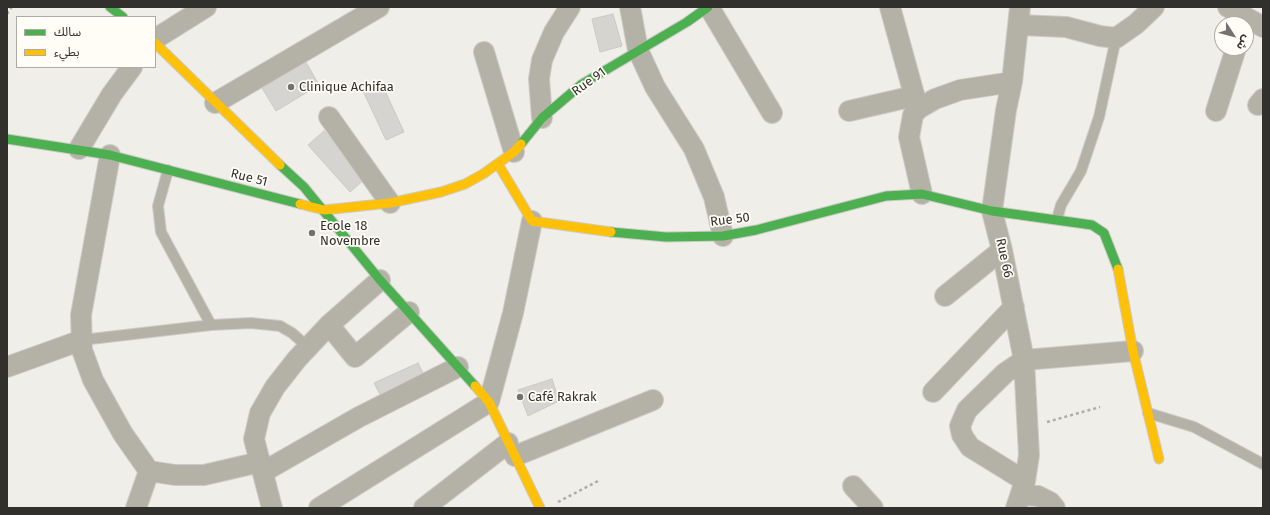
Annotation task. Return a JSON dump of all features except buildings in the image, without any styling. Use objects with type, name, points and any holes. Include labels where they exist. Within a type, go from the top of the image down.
[{"type":"street","points":[[110,7],[122,16]]},
{"type":"street","points":[[156,38],[206,7]]},
{"type":"street","points":[[215,103],[379,7]]},
{"type":"street","points":[[542,118],[539,79],[542,60],[554,32],[570,7]]},
{"type":"street","points":[[630,7],[638,50],[655,87],[694,149],[714,197],[723,236]]},
{"type":"street","points":[[709,7],[772,113]]},
{"type":"street","name":"Rue 91","points":[[483,174],[514,152],[542,118],[582,84],[638,50],[685,15],[709,7]]},
{"type":"street","points":[[890,7],[916,103],[909,137],[922,194]]},
{"type":"street","points":[[1020,16],[1100,36],[1116,38],[1131,28],[1154,7]]},
{"type":"street","points":[[1242,14],[1263,27]]},
{"type":"street","name":"Rue 66","points":[[1020,16],[1012,82],[1005,116],[992,211],[1002,250],[1024,360],[1029,427],[1029,455],[1021,495]]},
{"type":"street","points":[[156,44],[215,103],[304,187],[380,280],[489,402],[540,508]]},
{"type":"street","points":[[484,52],[514,152]]},
{"type":"street","points":[[1216,111],[1233,56]]},
{"type":"street","points":[[78,149],[112,94],[131,68]]},
{"type":"street","points":[[849,111],[916,103],[935,99],[960,90],[1012,82]]},
{"type":"street","points":[[329,117],[390,202]]},
{"type":"street","name":"Rue 51","points":[[7,139],[110,155],[324,210],[390,202],[441,192],[465,184],[483,174]]},
{"type":"street","points":[[110,155],[81,315],[82,350],[92,380],[123,434],[149,470],[175,475],[204,475],[261,467],[458,367]]},
{"type":"street","points":[[319,508],[489,402],[513,312],[532,221],[498,164]]},
{"type":"street","name":"Rue 50","points":[[532,221],[666,237],[723,236],[756,230],[886,196],[922,194],[992,211],[1057,220],[1085,222],[1099,228],[1104,233],[1118,270],[1133,351],[1159,459]]},
{"type":"street","points":[[945,296],[1002,250]]},
{"type":"street","points":[[272,508],[254,439],[260,413],[275,386],[308,347],[329,325],[380,280]]},
{"type":"street","points":[[933,392],[1014,307]]},
{"type":"street","points":[[329,325],[355,357],[409,312]]},
{"type":"street","points":[[7,367],[82,340]]},
{"type":"street","points":[[1055,508],[1050,502],[1038,496],[1021,495],[970,447],[962,435],[960,426],[967,410],[1005,373],[1024,360],[1133,351]]},
{"type":"street","points":[[424,508],[511,449],[653,400]]},
{"type":"street","points":[[136,508],[149,470]]},
{"type":"street","points":[[853,486],[872,508]]},
{"type":"lane","points":[[1057,220],[1061,205],[1081,171],[1097,123],[1116,38]]},
{"type":"lane","points":[[168,170],[158,206],[161,232],[211,325]]},
{"type":"lane","points":[[82,340],[211,325],[251,323],[280,326],[292,333],[308,347]]},
{"type":"lane","points":[[1148,412],[1194,427],[1263,464]]},
{"type":"path","points":[[7,14],[12,7]]},
{"type":"path","points":[[1029,427],[1100,407]]},
{"type":"path","points":[[554,504],[600,480]]},
{"type":"traffic: fast","points":[[110,7],[122,16]]},
{"type":"traffic: fast","points":[[521,144],[542,118],[582,84],[687,22],[708,7]]},
{"type":"traffic: fast","points":[[7,139],[110,155],[300,204]]},
{"type":"traffic: fast","points":[[280,165],[304,187],[380,280],[475,386]]},
{"type":"traffic: fast","points":[[611,232],[666,237],[723,236],[756,230],[886,196],[922,194],[992,211],[1092,225],[1104,233],[1118,269]]},
{"type":"traffic: slow","points":[[156,44],[280,165]]},
{"type":"traffic: slow","points":[[300,204],[324,210],[390,203],[441,192],[465,184],[483,174],[514,152],[521,144]]},
{"type":"traffic: slow","points":[[498,164],[532,221],[611,232]]},
{"type":"traffic: slow","points":[[1118,269],[1133,351],[1159,459]]},
{"type":"traffic: slow","points":[[475,386],[489,402],[540,508]]},
{"type":"place","name":"Clinique Achifaa","points":[[291,87]]},
{"type":"place","name":"Ecole 18 Novembre","points":[[312,233]]},
{"type":"place","name":"Café Rakrak","points":[[520,397]]}]
